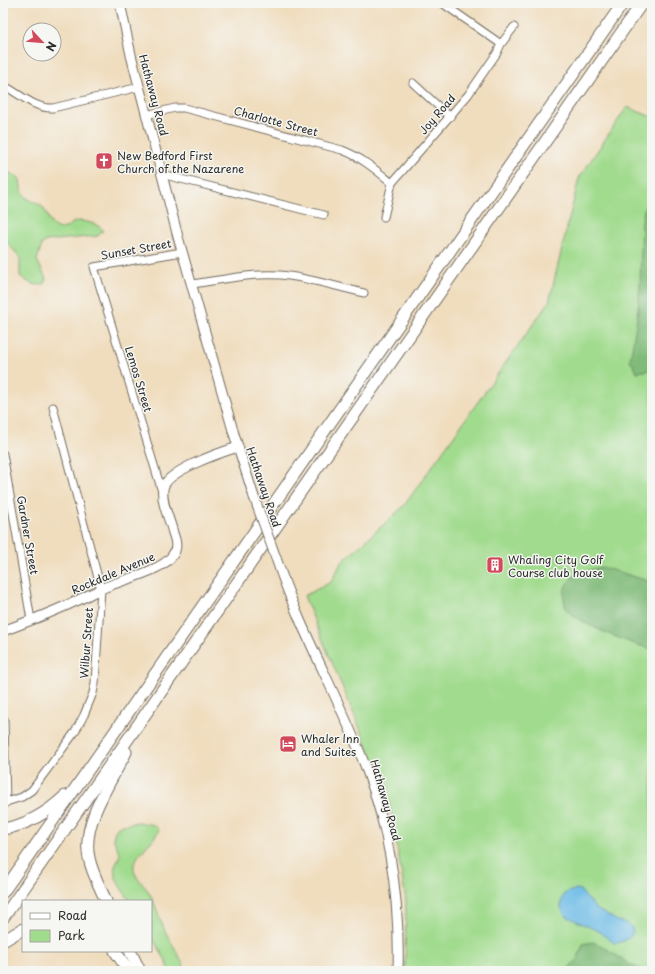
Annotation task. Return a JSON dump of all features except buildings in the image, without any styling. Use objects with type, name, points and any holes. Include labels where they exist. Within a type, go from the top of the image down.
[{"type":"highway","points":[[3,892],[623,3]]},
{"type":"highway","points":[[3,918],[642,3]]},
{"type":"highway","points":[[106,900],[93,872],[88,856],[90,828],[99,804],[146,715]]},
{"type":"highway","points":[[3,829],[25,824],[36,818],[55,805],[79,783]]},
{"type":"highway","points":[[3,941],[22,930]]},
{"type":"highway","points":[[116,952],[130,971]]},
{"type":"highway","points":[[130,952],[140,971]]},
{"type":"main road","name":"Hathaway Road","points":[[120,3],[139,87],[182,252],[238,447],[254,497],[288,593],[362,758],[376,800],[386,842],[393,884],[398,935],[398,971]]},
{"type":"main road","points":[[163,497],[165,483],[174,475],[214,455],[238,447]]},
{"type":"main road","name":"Rockdale Avenue","points":[[3,631],[101,589],[152,570],[165,563],[176,549],[176,542],[163,497]]},
{"type":"street","points":[[442,3],[501,44]]},
{"type":"street","name":"Joy Road","points":[[384,217],[392,183],[468,95],[497,53],[501,44],[514,28]]},
{"type":"street","points":[[413,83],[450,117]]},
{"type":"street","points":[[3,84],[39,106],[46,108],[53,108],[139,87]]},
{"type":"street","name":"Charlotte Street","points":[[146,115],[175,108],[184,108],[342,150],[364,161],[392,183]]},
{"type":"street","points":[[161,174],[324,215]]},
{"type":"street","name":"Sunset Street","points":[[94,267],[182,252]]},
{"type":"street","name":"Lemos Street","points":[[94,267],[163,497]]},
{"type":"street","points":[[192,284],[254,275],[275,275],[299,278],[364,293]]},
{"type":"street","name":"Wilbur Street","points":[[4,803],[22,797],[32,790],[71,737],[86,709],[93,693],[95,683],[101,589],[53,407]]},
{"type":"street","name":"Gardner Street","points":[[3,454],[31,620]]},
{"type":"street","points":[[4,719],[4,803]]},
{"type":"green space","points":[[627,107],[652,117],[652,971],[405,971],[406,900],[388,795],[304,596],[331,582],[341,563],[403,507],[549,302],[579,178]]},
{"type":"green space","points":[[5,172],[19,178],[24,195],[42,207],[55,227],[63,229],[74,222],[81,221],[94,224],[103,230],[98,236],[46,241],[42,244],[37,260],[46,279],[44,284],[40,285],[28,282],[20,276],[20,257],[3,238],[3,173]]},
{"type":"green space","points":[[651,202],[652,370],[637,372],[630,360],[637,319],[640,286],[642,220],[645,207]]},
{"type":"green space","points":[[602,567],[652,582],[652,649],[620,639],[595,628],[583,622],[568,611],[564,602],[564,593],[566,585],[569,581],[573,577],[588,570]]},
{"type":"green space","points":[[138,822],[154,825],[159,830],[135,860],[134,872],[151,896],[166,933],[186,971],[170,971],[165,959],[152,938],[152,900],[129,900],[119,885],[115,875],[115,866],[120,854],[113,838],[115,831],[119,826]]},
{"type":"green space","points":[[593,942],[604,947],[629,964],[645,971],[566,971],[578,958],[583,944]]},
{"type":"water","points":[[576,889],[580,890],[596,909],[618,921],[626,923],[632,928],[633,932],[630,937],[623,941],[614,943],[600,932],[566,916],[561,908],[564,894]]},
{"type":"place","name":"New Bedford First Church of the Nazarene","points":[[104,161]]},
{"type":"place","name":"Whaling City Golf Course club house","points":[[495,565]]},
{"type":"place","name":"Whaler Inn and Suites","points":[[288,744]]}]
